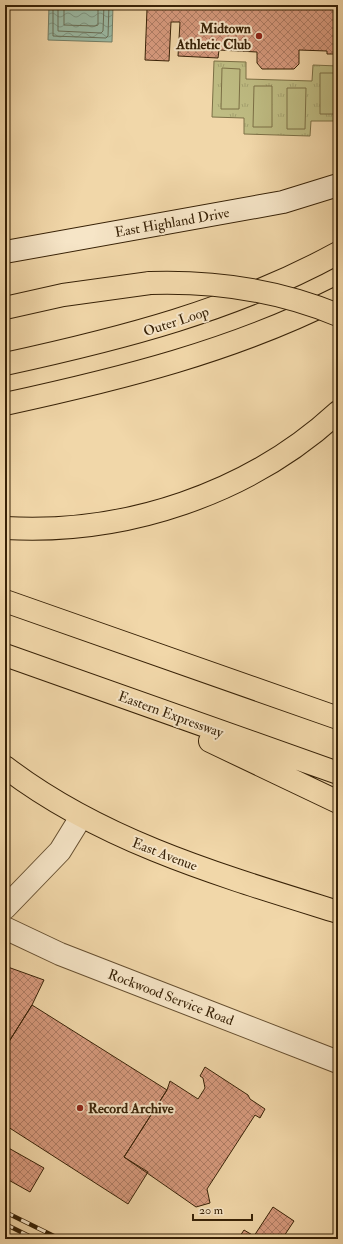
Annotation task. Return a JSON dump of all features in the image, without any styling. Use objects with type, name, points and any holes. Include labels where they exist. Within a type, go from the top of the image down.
[{"type":"main road","name":"Outer Loop","points":[[5,364],[122,337],[192,316],[258,291],[338,253]]},
{"type":"main road","points":[[5,308],[63,295],[150,283],[201,283],[253,290],[304,303],[338,315]]},
{"type":"main road","points":[[5,414],[119,378],[189,358],[241,340],[338,298]]},
{"type":"main road","points":[[5,404],[119,378]]},
{"type":"main road","points":[[5,528],[62,528],[102,523],[143,515],[181,504],[218,490],[254,472],[290,450],[338,412]]},
{"type":"main road","points":[[5,601],[338,718]]},
{"type":"main road","name":"Eastern Expressway","points":[[5,655],[338,774]]},
{"type":"main road","points":[[100,689],[338,802]]},
{"type":"main road","name":"East Avenue","points":[[5,767],[43,794],[81,817],[125,838],[193,866],[338,912]]},
{"type":"street","name":"East Highland Drive","points":[[5,252],[283,202],[338,185]]},
{"type":"street","points":[[5,908],[60,851],[81,817]]},
{"type":"street","name":"Rockwood Service Road","points":[[5,928],[60,954],[338,1062]]},
{"type":"green space","points":[[214,61],[246,62],[246,79],[312,81],[313,65],[338,66],[338,121],[311,121],[310,136],[244,134],[244,118],[212,117]]},
{"type":"green space","points":[[222,68],[240,69],[239,109],[221,109]]},
{"type":"green space","points":[[320,73],[338,73],[338,114],[320,114]]},
{"type":"green space","points":[[254,86],[272,86],[272,127],[253,127]]},
{"type":"green space","points":[[287,88],[306,88],[305,129],[287,129]]},
{"type":"water","points":[[49,5],[113,5],[112,42],[48,40]]},
{"type":"building","name":"Midtown Athletic Club","points":[[137,5],[338,5],[338,54],[327,54],[327,51],[299,50],[299,64],[294,69],[262,69],[257,63],[257,52],[219,50],[218,58],[178,56],[180,22],[171,22],[169,61],[145,60],[147,9],[137,8]]},
{"type":"building","points":[[5,966],[44,980],[32,1005],[5,1048]]},
{"type":"building","name":"Record Archive","points":[[32,1005],[167,1090],[124,1157],[148,1172],[128,1204],[5,1125],[5,1048]]},
{"type":"building","name":"Record Archive","points":[[205,1067],[248,1095],[250,1099],[265,1109],[260,1118],[255,1115],[207,1189],[210,1203],[196,1207],[124,1157],[167,1090],[170,1081],[198,1099],[205,1088],[203,1078],[200,1076]]},
{"type":"building","points":[[5,1146],[44,1168],[30,1192],[5,1178]]},
{"type":"building","points":[[273,1207],[294,1221],[282,1239],[258,1239],[254,1236]]},
{"type":"building","points":[[244,1230],[254,1236],[258,1239],[238,1239]]},
{"type":"railway","points":[[5,1212],[60,1239]]},
{"type":"railway","points":[[5,1224],[35,1239]]},
{"type":"place","name":"Midtown Athletic Club","points":[[259,36]]},
{"type":"place","name":"Record Archive","points":[[80,1108]]}]
